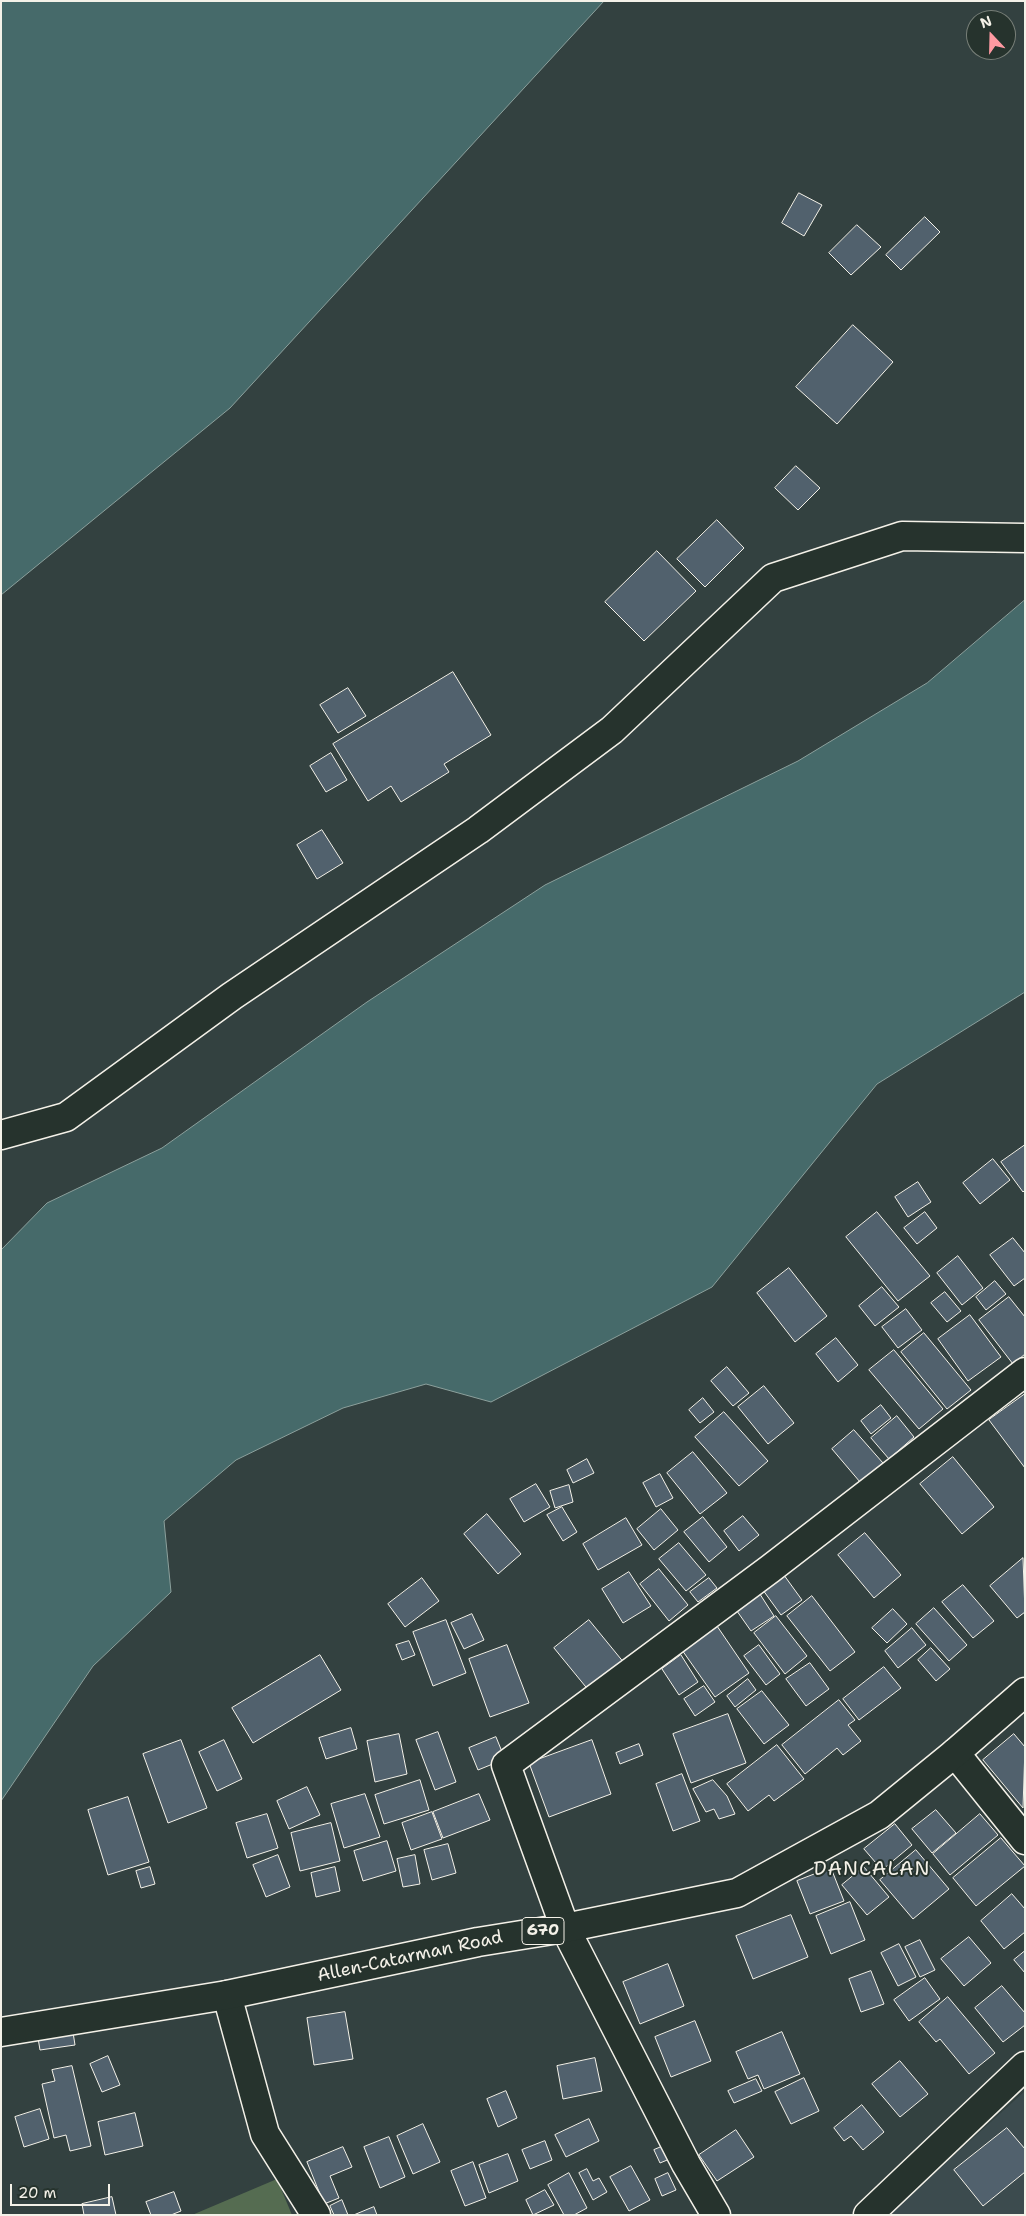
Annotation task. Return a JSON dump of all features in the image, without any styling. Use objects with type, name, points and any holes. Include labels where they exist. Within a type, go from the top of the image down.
[{"type":"street","points":[[1,1135],[66,1116],[232,996],[478,830],[612,730],[773,578],[902,536],[1025,538]]},
{"type":"street","points":[[716,2215],[686,2164],[565,1928],[506,1764],[770,1569],[1025,1372]]},
{"type":"street","name":"Allen-Catarman Road","points":[[1,2032],[227,1995],[478,1942],[565,1928],[736,1893],[879,1815],[955,1753],[1025,1692]]},
{"type":"street","points":[[955,1753],[1025,1840]]},
{"type":"street","points":[[227,1995],[265,2134],[316,2215]]},
{"type":"street","points":[[868,2215],[1025,2066]]},
{"type":"shaded area","points":[[1025,2091],[1025,2215],[888,2215]]},
{"type":"green space","points":[[277,2179],[292,2215],[192,2215]]},
{"type":"water","points":[[1,1],[604,1],[230,408],[1,595]]},
{"type":"water","points":[[1025,600],[1025,992],[877,1084],[712,1287],[491,1402],[426,1384],[343,1408],[236,1460],[164,1521],[171,1592],[93,1666],[1,1801],[1,1250],[47,1203],[162,1148],[367,1002],[545,885],[798,761],[927,683]]},
{"type":"building","points":[[799,193],[822,205],[804,236],[782,223]]},
{"type":"building","points":[[925,217],[940,232],[901,270],[886,255]]},
{"type":"building","points":[[857,225],[881,247],[851,275],[829,253]]},
{"type":"building","points":[[853,325],[893,362],[837,424],[796,387]]},
{"type":"building","points":[[796,466],[820,488],[798,510],[775,488]]},
{"type":"building","points":[[717,520],[744,548],[705,587],[677,559]]},
{"type":"building","points":[[657,551],[696,591],[644,641],[605,602]]},
{"type":"building","points":[[453,672],[491,735],[444,764],[449,772],[401,802],[391,786],[368,801],[333,744]]},
{"type":"building","points":[[348,688],[366,716],[338,733],[320,705]]},
{"type":"building","points":[[331,753],[347,780],[326,792],[310,766]]},
{"type":"building","points":[[322,830],[343,863],[317,879],[297,845]]},
{"type":"building","points":[[1025,1145],[1025,1190],[1023,1192],[1001,1162]]},
{"type":"building","points":[[993,1159],[1010,1180],[980,1204],[963,1183]]},
{"type":"building","points":[[918,1182],[931,1202],[908,1217],[895,1197]]},
{"type":"building","points":[[877,1212],[930,1276],[898,1301],[846,1237]]},
{"type":"building","points":[[925,1212],[937,1228],[917,1244],[904,1228]]},
{"type":"building","points":[[1013,1238],[1025,1253],[1025,1278],[1014,1286],[990,1255]]},
{"type":"building","points":[[958,1256],[983,1288],[962,1305],[937,1273]]},
{"type":"building","points":[[789,1268],[827,1316],[795,1342],[757,1293]]},
{"type":"building","points":[[995,1281],[1006,1294],[986,1310],[976,1297]]},
{"type":"building","points":[[882,1287],[899,1307],[875,1326],[859,1306]]},
{"type":"building","points":[[945,1292],[961,1311],[947,1322],[931,1303]]},
{"type":"building","points":[[1009,1297],[1025,1317],[1025,1354],[1013,1364],[979,1320]]},
{"type":"building","points":[[906,1309],[922,1330],[898,1348],[882,1327]]},
{"type":"building","points":[[970,1315],[1001,1357],[968,1381],[938,1339]]},
{"type":"building","points":[[924,1333],[971,1390],[947,1409],[901,1352]]},
{"type":"building","points":[[836,1338],[858,1365],[838,1382],[816,1354]]},
{"type":"building","points":[[894,1350],[943,1409],[919,1429],[869,1370]]},
{"type":"building","points":[[727,1367],[749,1393],[733,1406],[711,1381]]},
{"type":"building","points":[[764,1386],[794,1423],[768,1444],[738,1407]]},
{"type":"building","points":[[1025,1394],[1025,1468],[989,1420]]},
{"type":"building","points":[[703,1398],[714,1412],[700,1423],[689,1410]]},
{"type":"building","points":[[881,1405],[891,1418],[871,1434],[861,1421]]},
{"type":"building","points":[[724,1412],[768,1461],[739,1486],[695,1437]]},
{"type":"building","points":[[897,1416],[914,1437],[889,1459],[871,1438]]},
{"type":"building","points":[[854,1430],[883,1463],[860,1482],[832,1449]]},
{"type":"building","points":[[693,1452],[727,1493],[700,1514],[667,1473]]},
{"type":"building","points":[[953,1457],[994,1507],[962,1534],[920,1484]]},
{"type":"building","points":[[587,1459],[594,1473],[573,1483],[567,1470]]},
{"type":"building","points":[[660,1474],[673,1498],[656,1507],[643,1483]]},
{"type":"building","points":[[536,1484],[550,1507],[524,1522],[510,1499]]},
{"type":"building","points":[[569,1485],[573,1502],[555,1508],[550,1491]]},
{"type":"building","points":[[562,1507],[577,1532],[563,1541],[547,1515]]},
{"type":"building","points":[[661,1509],[678,1530],[654,1550],[637,1529]]},
{"type":"building","points":[[487,1514],[521,1554],[498,1574],[464,1534]]},
{"type":"building","points":[[743,1516],[759,1535],[739,1551],[724,1531]]},
{"type":"building","points":[[703,1517],[727,1547],[709,1562],[684,1532]]},
{"type":"building","points":[[626,1518],[642,1545],[598,1570],[583,1544]]},
{"type":"building","points":[[865,1533],[901,1575],[874,1598],[838,1555]]},
{"type":"building","points":[[679,1543],[706,1575],[686,1591],[659,1559]]},
{"type":"building","points":[[1023,1558],[1025,1612],[1017,1618],[990,1586]]},
{"type":"building","points":[[659,1569],[688,1605],[669,1621],[640,1584]]},
{"type":"building","points":[[781,1571],[802,1600],[781,1615],[760,1586]]},
{"type":"building","points":[[629,1572],[651,1606],[623,1623],[602,1589]]},
{"type":"building","points":[[422,1578],[439,1601],[405,1627],[388,1604]]},
{"type":"building","points":[[709,1578],[717,1588],[698,1602],[690,1592]]},
{"type":"building","points":[[963,1585],[994,1621],[973,1638],[942,1602]]},
{"type":"building","points":[[756,1588],[774,1616],[751,1631],[732,1604]]},
{"type":"building","points":[[812,1596],[855,1652],[830,1671],[787,1616]]},
{"type":"building","points":[[934,1608],[967,1645],[949,1661],[916,1624]]},
{"type":"building","points":[[893,1609],[907,1624],[887,1643],[872,1628]]},
{"type":"building","points":[[472,1614],[484,1640],[464,1649],[451,1623]]},
{"type":"building","points":[[776,1616],[807,1656],[785,1674],[754,1633]]},
{"type":"building","points":[[446,1620],[466,1673],[433,1686],[413,1632]]},
{"type":"building","points":[[589,1620],[625,1664],[590,1692],[554,1648]]},
{"type":"building","points":[[717,1626],[749,1673],[715,1697],[682,1650]]},
{"type":"building","points":[[912,1628],[926,1645],[898,1668],[885,1651]]},
{"type":"building","points":[[409,1641],[415,1655],[402,1660],[396,1645]]},
{"type":"building","points":[[507,1645],[529,1703],[490,1717],[469,1659]]},
{"type":"building","points":[[759,1645],[780,1674],[766,1685],[744,1656]]},
{"type":"building","points":[[931,1648],[950,1669],[936,1681],[918,1660]]},
{"type":"building","points":[[320,1655],[341,1690],[253,1743],[232,1708]]},
{"type":"building","points":[[681,1655],[698,1682],[679,1695],[662,1669]]},
{"type":"building","points":[[810,1663],[829,1689],[806,1706],[786,1679]]},
{"type":"building","points":[[884,1667],[901,1688],[859,1720],[843,1699]]},
{"type":"building","points":[[748,1679],[756,1690],[735,1707],[727,1696]]},
{"type":"building","points":[[704,1686],[715,1702],[695,1716],[684,1699]]},
{"type":"building","points":[[762,1691],[789,1725],[764,1744],[737,1709]]},
{"type":"building","points":[[839,1700],[855,1720],[848,1725],[861,1741],[843,1755],[837,1748],[805,1774],[782,1745]]},
{"type":"building","points":[[728,1714],[746,1763],[691,1783],[673,1734]]},
{"type":"building","points":[[351,1728],[357,1749],[326,1759],[319,1738]]},
{"type":"building","points":[[438,1732],[456,1782],[435,1790],[416,1740]]},
{"type":"building","points":[[399,1734],[407,1774],[375,1782],[367,1741]]},
{"type":"building","points":[[1014,1734],[1025,1747],[1023,1808],[983,1760]]},
{"type":"building","points":[[496,1737],[505,1759],[478,1770],[469,1748]]},
{"type":"building","points":[[181,1740],[207,1808],[168,1823],[143,1754]]},
{"type":"building","points":[[224,1740],[242,1779],[217,1791],[199,1752]]},
{"type":"building","points":[[592,1740],[611,1794],[549,1817],[529,1763]]},
{"type":"building","points":[[639,1744],[643,1755],[620,1764],[616,1753]]},
{"type":"building","points":[[777,1745],[804,1779],[774,1801],[769,1795],[748,1811],[727,1784]]},
{"type":"building","points":[[682,1774],[700,1821],[673,1831],[656,1784]]},
{"type":"building","points":[[420,1780],[429,1810],[384,1824],[375,1795]]},
{"type":"building","points":[[713,1780],[727,1796],[735,1814],[719,1819],[714,1809],[706,1812],[693,1789]]},
{"type":"building","points":[[307,1787],[320,1815],[289,1829],[277,1801]]},
{"type":"building","points":[[365,1794],[380,1837],[344,1848],[331,1804]]},
{"type":"building","points":[[479,1794],[490,1820],[443,1838],[433,1812]]},
{"type":"building","points":[[128,1797],[149,1862],[108,1875],[88,1810]]},
{"type":"building","points":[[936,1810],[956,1833],[932,1853],[912,1829]]},
{"type":"building","points":[[432,1812],[442,1839],[411,1850],[402,1823]]},
{"type":"building","points":[[267,1814],[278,1848],[247,1858],[236,1823]]},
{"type":"building","points":[[980,1814],[998,1835],[950,1875],[933,1854]]},
{"type":"building","points":[[331,1823],[340,1861],[300,1871],[291,1833]]},
{"type":"building","points":[[895,1824],[912,1845],[882,1870],[864,1849]]},
{"type":"building","points":[[1001,1838],[1025,1866],[976,1906],[953,1878]]},
{"type":"building","points":[[387,1841],[396,1871],[363,1881],[354,1851]]},
{"type":"building","points":[[448,1844],[456,1873],[432,1880],[424,1850]]},
{"type":"building","points":[[916,1850],[949,1889],[913,1919],[880,1880]]},
{"type":"building","points":[[278,1855],[290,1887],[266,1897],[253,1865]]},
{"type":"building","points":[[415,1855],[420,1884],[403,1887],[397,1859]]},
{"type":"building","points":[[150,1867],[155,1884],[141,1888],[136,1871]]},
{"type":"building","points":[[335,1867],[340,1891],[316,1897],[311,1873]]},
{"type":"building","points":[[864,1867],[889,1897],[867,1915],[842,1885]]},
{"type":"building","points":[[831,1868],[844,1901],[810,1914],[797,1881]]},
{"type":"building","points":[[1012,1894],[1025,1909],[1025,1932],[1004,1949],[981,1921]]},
{"type":"building","points":[[850,1902],[865,1940],[831,1954],[816,1916]]},
{"type":"building","points":[[791,1915],[808,1957],[753,1979],[736,1936]]},
{"type":"building","points":[[969,1937],[991,1963],[964,1986],[941,1959]]},
{"type":"building","points":[[920,1940],[935,1970],[920,1977],[905,1947]]},
{"type":"building","points":[[899,1944],[916,1977],[898,1986],[881,1953]]},
{"type":"building","points":[[1025,1951],[1025,1973],[1014,1960]]},
{"type":"building","points":[[668,1964],[684,2006],[640,2024],[623,1982]]},
{"type":"building","points":[[871,1971],[884,2004],[861,2012],[849,1979]]},
{"type":"building","points":[[925,1978],[940,1999],[909,2021],[894,2000]]},
{"type":"building","points":[[1002,1986],[1025,2013],[1025,2025],[1003,2042],[975,2008]]},
{"type":"building","points":[[948,1997],[995,2053],[969,2074],[940,2039],[936,2042],[919,2022]]},
{"type":"building","points":[[345,2012],[353,2059],[314,2065],[307,2018]]},
{"type":"building","points":[[695,2021],[711,2061],[671,2077],[655,2037]]},
{"type":"building","points":[[72,2026],[75,2045],[40,2050],[37,2032]]},
{"type":"building","points":[[782,2032],[800,2074],[764,2089],[758,2075],[748,2079],[736,2052]]},
{"type":"building","points":[[108,2056],[120,2085],[102,2092],[90,2064]]},
{"type":"building","points":[[595,2058],[602,2091],[563,2099],[557,2066]]},
{"type":"building","points":[[900,2061],[928,2094],[900,2117],[872,2084]]},
{"type":"building","points":[[72,2066],[91,2146],[70,2151],[66,2135],[54,2138],[42,2084],[55,2081],[52,2070]]},
{"type":"building","points":[[804,2078],[819,2111],[791,2124],[775,2092]]},
{"type":"building","points":[[756,2079],[762,2091],[734,2103],[728,2091]]},
{"type":"building","points":[[506,2091],[517,2118],[498,2127],[487,2099]]},
{"type":"building","points":[[862,2105],[884,2132],[863,2150],[851,2136],[844,2141],[834,2128]]},
{"type":"building","points":[[40,2109],[49,2139],[24,2147],[15,2117]]},
{"type":"building","points":[[135,2113],[143,2146],[105,2155],[98,2122]]},
{"type":"building","points":[[589,2119],[599,2141],[566,2157],[555,2135]]},
{"type":"building","points":[[423,2124],[440,2162],[413,2174],[397,2136]]},
{"type":"building","points":[[1007,2128],[1025,2149],[1025,2172],[983,2206],[954,2170]]},
{"type":"building","points":[[736,2130],[754,2157],[717,2181],[699,2155]]},
{"type":"building","points":[[389,2137],[405,2177],[380,2188],[364,2147]]},
{"type":"building","points":[[545,2141],[552,2160],[530,2169],[522,2150]]},
{"type":"building","points":[[666,2145],[672,2158],[660,2163],[654,2150]]},
{"type":"building","points":[[343,2147],[352,2167],[330,2176],[339,2198],[324,2204],[307,2162]]},
{"type":"building","points":[[508,2154],[518,2181],[489,2193],[479,2165]]},
{"type":"building","points":[[473,2162],[486,2198],[465,2206],[451,2171]]},
{"type":"building","points":[[631,2166],[650,2200],[629,2211],[610,2177]]},
{"type":"building","points":[[587,2169],[593,2181],[599,2178],[607,2192],[593,2200],[579,2173]]},
{"type":"building","points":[[569,2173],[587,2208],[574,2215],[564,2215],[548,2185]]},
{"type":"building","points":[[668,2173],[676,2190],[662,2196],[655,2179]]},
{"type":"building","points":[[545,2190],[554,2205],[533,2215],[526,2200]]},
{"type":"building","points":[[174,2192],[181,2211],[171,2215],[151,2215],[146,2202]]},
{"type":"building","points":[[112,2197],[116,2215],[84,2215],[82,2204]]},
{"type":"building","points":[[342,2200],[348,2215],[334,2215],[330,2206]]},
{"type":"building","points":[[374,2207],[377,2215],[354,2215]]},
{"type":"district","name":"DANCALAN","points":[[872,1870]]}]
